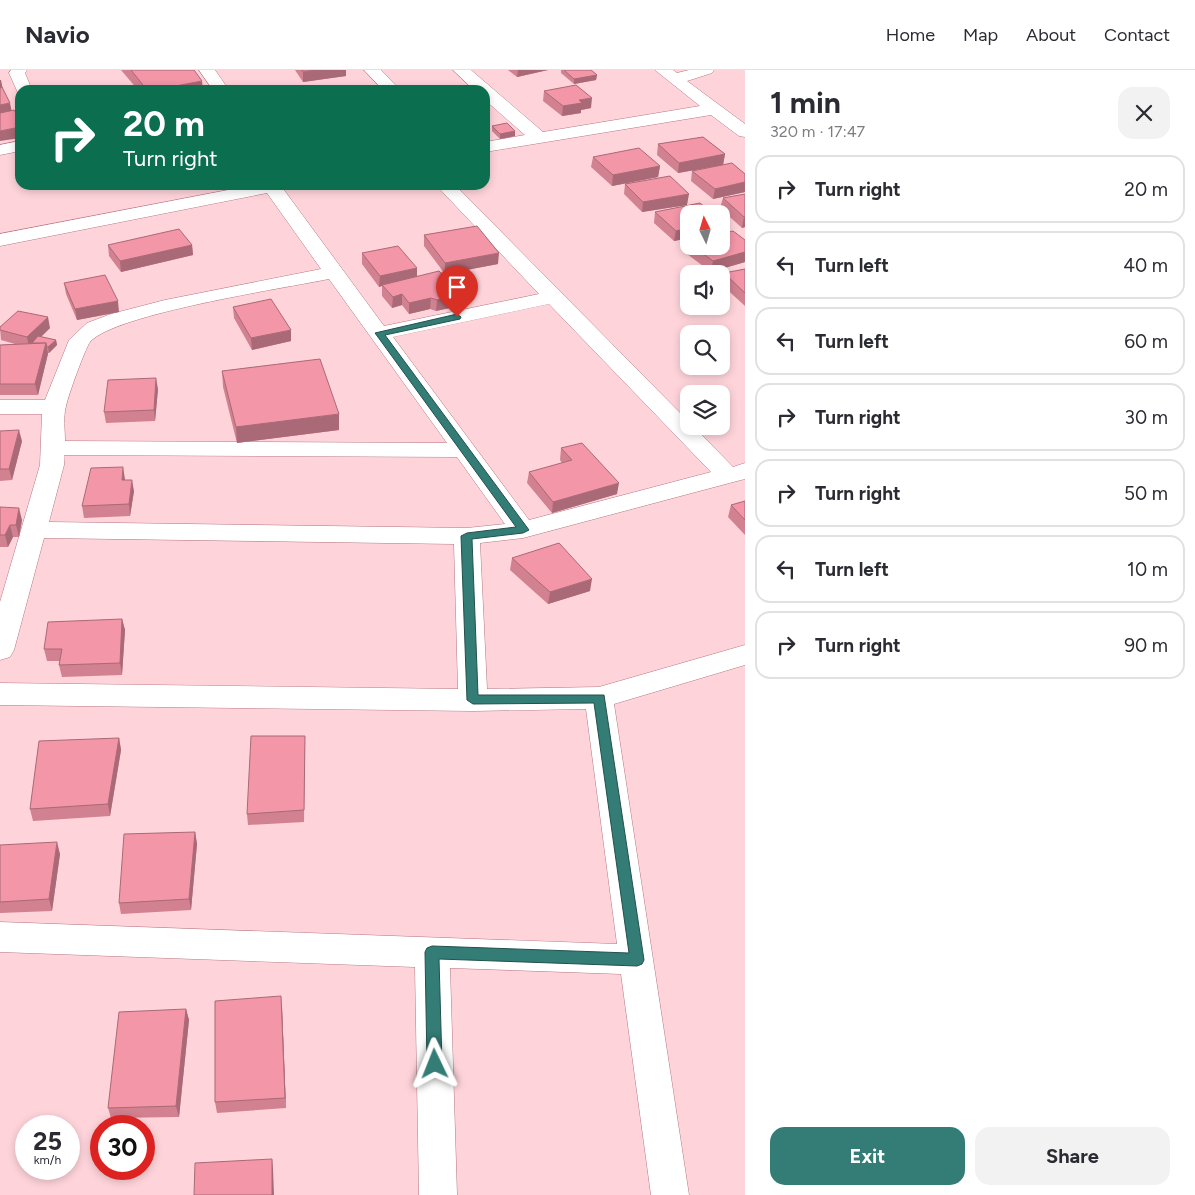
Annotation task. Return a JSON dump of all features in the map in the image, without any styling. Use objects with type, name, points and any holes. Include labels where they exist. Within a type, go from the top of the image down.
[{"type":"street","points":[[18,70],[17,73],[22,85]]},
{"type":"street","points":[[207,70],[217,85]]},
{"type":"street","points":[[372,70],[388,85]]},
{"type":"street","points":[[461,70],[477,85]]},
{"type":"street","points":[[669,74],[706,70]]},
{"type":"street","points":[[669,74],[745,132]]},
{"type":"street","points":[[490,96],[539,138]]},
{"type":"street","points":[[490,146],[714,109]]},
{"type":"street","points":[[0,150],[15,147]]},
{"type":"street","points":[[192,190],[199,201]]},
{"type":"street","points":[[0,240],[256,190]]},
{"type":"street","points":[[280,190],[335,272],[523,530]]},
{"type":"street","points":[[450,190],[554,297],[736,474]]},
{"type":"street","points":[[0,650],[52,465],[54,407],[80,340],[94,328],[118,318],[165,306],[335,272]]},
{"type":"street","points":[[380,333],[554,297]]},
{"type":"street","points":[[0,407],[54,407]]},
{"type":"street","points":[[52,448],[465,450]]},
{"type":"street","points":[[33,530],[467,536],[523,530],[736,474]]},
{"type":"street","points":[[467,536],[473,700]]},
{"type":"street","points":[[0,694],[473,700],[599,698],[745,654]]},
{"type":"street","points":[[599,698],[670,1195]]},
{"type":"street","points":[[0,936],[637,960]]},
{"type":"street","points":[[432,952],[438,1195]]},
{"type":"building","points":[[131,70],[194,70],[202,81],[181,85],[143,85]]},
{"type":"building","points":[[564,70],[591,70],[597,75],[574,79]]},
{"type":"building","points":[[576,85],[592,98],[579,100],[582,103],[563,106],[544,91]]},
{"type":"building","points":[[2,87],[10,103],[0,105],[0,88]]},
{"type":"building","points":[[14,110],[15,128],[0,131],[0,113]]},
{"type":"building","points":[[507,123],[515,131],[500,134],[492,126]]},
{"type":"building","points":[[703,137],[725,154],[679,163],[658,144]]},
{"type":"building","points":[[639,148],[660,166],[613,175],[593,157]]},
{"type":"building","points":[[732,163],[745,174],[745,182],[715,189],[692,171]]},
{"type":"building","points":[[670,176],[689,194],[643,202],[625,184]]},
{"type":"building","points":[[745,194],[745,217],[744,217],[723,198]]},
{"type":"building","points":[[680,207],[680,230],[676,231],[655,212]]},
{"type":"building","points":[[477,226],[499,253],[445,263],[424,235]]},
{"type":"building","points":[[179,229],[192,245],[120,261],[108,245]]},
{"type":"building","points":[[733,231],[745,240],[745,252],[713,261],[705,255],[730,255],[730,232]]},
{"type":"building","points":[[398,246],[417,268],[380,276],[362,253]]},
{"type":"building","points":[[745,269],[745,293],[730,279],[730,272]]},
{"type":"building","points":[[439,271],[454,287],[448,288],[455,296],[437,300],[431,298],[409,303],[402,294],[393,297],[382,285]]},
{"type":"building","points":[[105,275],[118,301],[75,309],[64,283]]},
{"type":"building","points":[[271,299],[291,330],[251,338],[233,307]]},
{"type":"building","points":[[18,311],[48,317],[27,337],[0,330],[0,327]]},
{"type":"building","points":[[38,336],[56,340],[48,347],[46,343],[32,343]]},
{"type":"building","points":[[46,343],[35,384],[0,384],[0,345]]},
{"type":"building","points":[[320,359],[339,414],[236,427],[222,371]]},
{"type":"building","points":[[156,378],[154,410],[104,412],[108,380]]},
{"type":"building","points":[[19,430],[9,469],[0,469],[0,431]]},
{"type":"building","points":[[582,443],[619,483],[553,502],[529,472],[572,460],[561,448]]},
{"type":"building","points":[[123,467],[122,480],[132,480],[129,504],[82,506],[91,468]]},
{"type":"building","points":[[745,501],[745,520],[731,505]]},
{"type":"building","points":[[0,507],[19,508],[16,525],[10,525],[5,535],[0,535]]},
{"type":"building","points":[[559,543],[592,579],[550,592],[512,558]]},
{"type":"building","points":[[122,619],[120,663],[59,665],[62,649],[44,649],[48,622]]},
{"type":"building","points":[[251,736],[305,736],[304,810],[247,814]]},
{"type":"building","points":[[119,738],[108,804],[30,809],[39,741]]},
{"type":"building","points":[[195,832],[189,899],[119,903],[124,834]]},
{"type":"building","points":[[57,842],[49,899],[0,902],[0,845]]},
{"type":"building","points":[[281,996],[285,1098],[215,1102],[215,1001]]},
{"type":"building","points":[[186,1009],[176,1106],[108,1108],[119,1012]]},
{"type":"building","points":[[272,1159],[272,1195],[194,1195],[195,1163]]},
{"type":"route","points":[[435,1064],[432,952],[637,960],[599,698],[473,700],[467,536],[523,530],[380,333],[457,317]]}]
